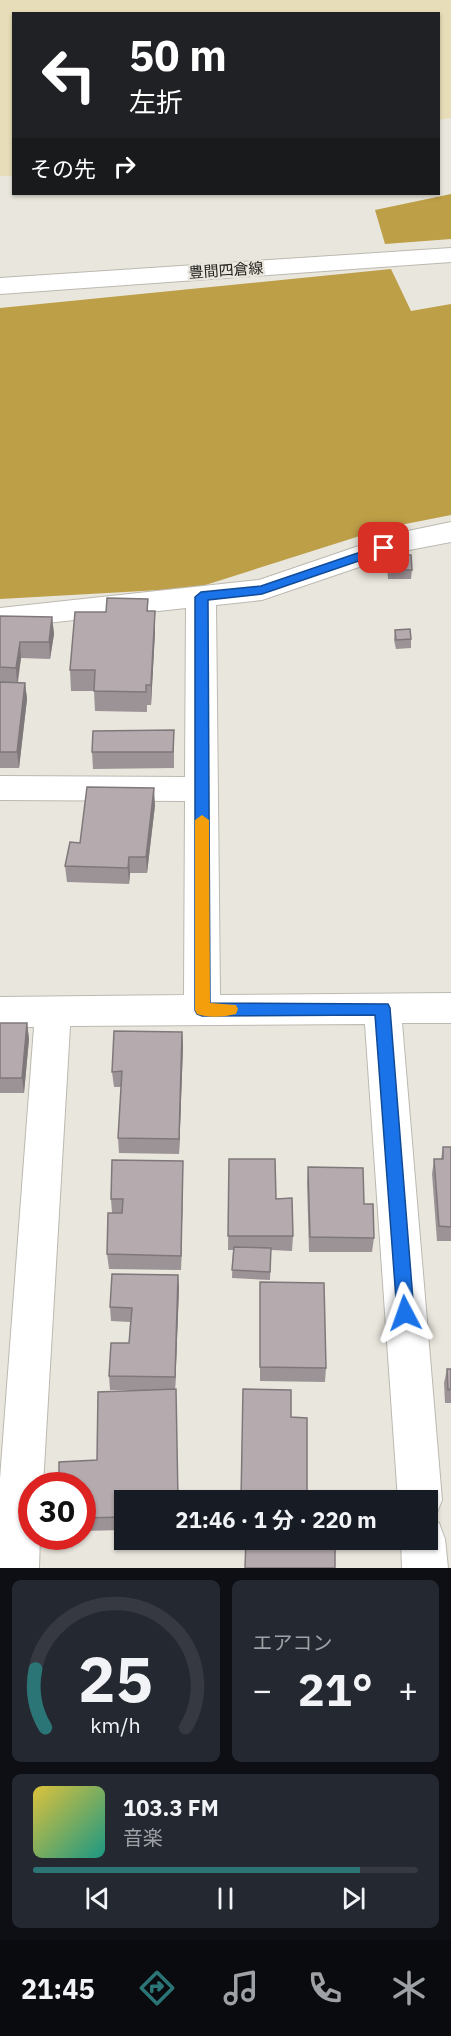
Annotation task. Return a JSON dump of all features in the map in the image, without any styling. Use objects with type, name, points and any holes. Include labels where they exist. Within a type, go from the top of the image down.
[{"type":"street","name":"豊間四倉線","points":[[0,286],[451,255]]},
{"type":"street","points":[[0,618],[262,590],[404,541],[451,531]]},
{"type":"street","points":[[201,597],[202,1010]]},
{"type":"street","points":[[0,788],[202,789]]},
{"type":"street","points":[[382,1008],[419,1490]]},
{"type":"street","points":[[0,1012],[451,1008]]},
{"type":"street","points":[[16,1568],[52,1012]]},
{"type":"street","points":[[424,1550],[425,1568]]},
{"type":"shaded area","points":[[451,194],[451,239],[385,244],[375,210]]},
{"type":"shaded area","points":[[391,269],[411,311],[451,304],[451,515],[385,528],[196,588],[0,599],[0,308]]},
{"type":"sand","points":[[0,0],[451,0],[451,118],[440,120],[440,12],[12,12],[12,176],[0,176]]},
{"type":"building","points":[[388,555],[411,555],[412,570],[389,570]]},
{"type":"building","points":[[107,598],[148,599],[147,611],[155,611],[151,685],[146,685],[146,692],[94,691],[95,670],[70,670],[75,612],[106,612]]},
{"type":"building","points":[[0,616],[52,617],[49,642],[20,642],[16,668],[0,667]]},
{"type":"building","points":[[410,629],[411,639],[396,640],[395,630]]},
{"type":"building","points":[[0,682],[25,683],[17,752],[0,752]]},
{"type":"building","points":[[174,730],[173,752],[92,752],[93,731]]},
{"type":"building","points":[[87,787],[154,788],[146,857],[129,857],[128,868],[65,866],[70,842],[80,843]]},
{"type":"building","points":[[0,1023],[27,1023],[22,1078],[0,1078]]},
{"type":"building","points":[[114,1031],[182,1032],[179,1139],[118,1138],[122,1071],[112,1072]]},
{"type":"building","points":[[443,1147],[451,1147],[451,1227],[439,1226],[434,1159],[443,1159]]},
{"type":"building","points":[[229,1159],[275,1159],[276,1199],[292,1198],[293,1236],[228,1236]]},
{"type":"building","points":[[112,1160],[183,1161],[181,1256],[107,1254],[108,1213],[122,1213],[123,1199],[111,1199]]},
{"type":"building","points":[[308,1167],[363,1168],[364,1204],[373,1204],[374,1238],[310,1237]]},
{"type":"building","points":[[234,1247],[271,1248],[270,1272],[232,1270]]},
{"type":"building","points":[[112,1274],[178,1275],[175,1377],[109,1376],[111,1343],[129,1343],[132,1308],[110,1307]]},
{"type":"building","points":[[260,1282],[324,1283],[326,1368],[260,1367]]},
{"type":"building","points":[[447,1369],[451,1369],[451,1389],[448,1390]]},
{"type":"building","points":[[176,1389],[178,1490],[114,1490],[114,1517],[96,1518],[96,1472],[59,1472],[59,1462],[97,1460],[98,1392]]},
{"type":"building","points":[[243,1389],[291,1390],[291,1417],[307,1418],[307,1490],[241,1490]]},
{"type":"building","points":[[246,1550],[335,1550],[335,1568],[245,1568]]},
{"type":"slow traffic","points":[[202,820],[202,1010],[230,1009]]},
{"type":"route","points":[[384,548],[262,590],[201,597],[202,1010],[382,1008],[405,1313]]}]
